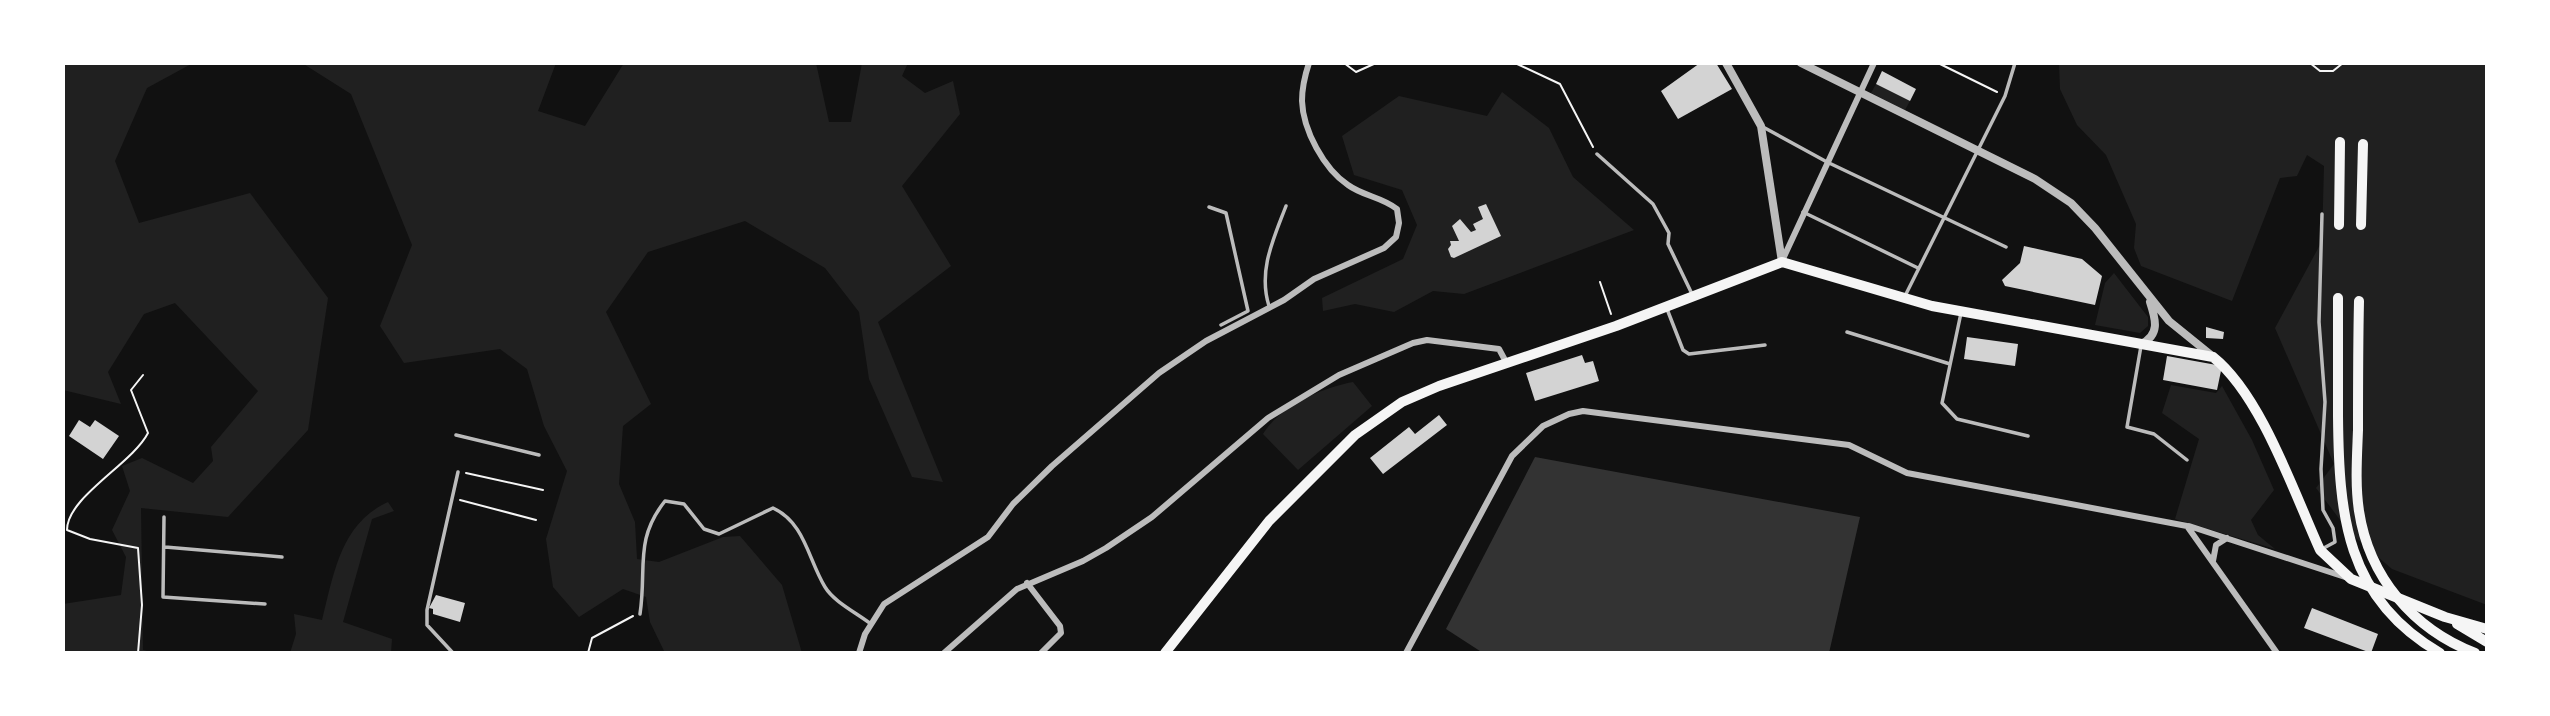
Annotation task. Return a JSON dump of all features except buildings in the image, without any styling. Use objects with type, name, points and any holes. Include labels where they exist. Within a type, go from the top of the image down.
[{"type":"main road","points":[[2339,225],[2340,142]]},
{"type":"main road","points":[[2361,225],[2363,144]]},
{"type":"main road","points":[[1166,653],[1269,521],[1356,435],[1402,402],[1506,362],[1616,326],[1782,262],[1904,298],[1961,311],[2213,357],[2225,366],[2250,398],[2320,550],[2351,579],[2445,617],[2487,629]]},
{"type":"main road","points":[[2339,298],[2339,484],[2349,539],[2374,592],[2410,631],[2440,653]]},
{"type":"main road","points":[[2358,302],[2357,489],[2366,543],[2374,566],[2387,587],[2439,635],[2475,653]]},
{"type":"main road","points":[[2445,617],[2487,642]]},
{"type":"street","points":[[859,653],[884,604],[988,537],[1013,504],[1052,466],[1158,373],[1206,341],[1270,308],[1314,279],[1384,248],[1395,237],[1399,223],[1397,209],[1346,185],[1326,165],[1303,111],[1303,82],[1308,63]]},
{"type":"street","points":[[1727,63],[1762,126],[1782,262]]},
{"type":"street","points":[[1801,63],[2035,179],[2071,203],[2095,228],[2169,321],[2213,357]]},
{"type":"street","points":[[1782,262],[1874,63]]},
{"type":"street","points":[[2141,344],[2150,340],[2155,330],[2149,297]]},
{"type":"street","points":[[944,653],[1027,583],[1083,561],[1106,548],[1152,517],[1268,418],[1339,376],[1413,343],[1427,340],[1499,349],[1506,362]]},
{"type":"street","points":[[1406,653],[1512,456],[1543,426],[1569,414],[1583,411],[1849,444],[1907,474],[2187,526],[2351,579]]},
{"type":"street","points":[[2187,526],[2277,652]]},
{"type":"street","points":[[2214,562],[2213,549],[2227,538]]},
{"type":"street","points":[[1027,583],[1060,626],[1060,633],[1041,653]]},
{"type":"lane","points":[[1904,298],[2006,96],[2015,63]]},
{"type":"lane","points":[[1762,126],[1827,162],[1944,215],[2006,247]]},
{"type":"lane","points":[[1597,154],[1653,205],[1669,233],[1668,244],[1693,296]]},
{"type":"lane","points":[[1270,308],[1263,286],[1267,255],[1286,206]]},
{"type":"lane","points":[[1209,207],[1226,213],[1248,311],[1221,325]]},
{"type":"lane","points":[[1803,212],[1918,268]]},
{"type":"lane","points":[[2320,550],[2335,542],[2333,528],[2323,510],[2325,382],[2319,322],[2322,214]]},
{"type":"lane","points":[[1667,307],[1683,350],[1689,355],[1765,345]]},
{"type":"lane","points":[[1961,311],[1942,403],[1957,419],[2028,436]]},
{"type":"lane","points":[[1847,332],[1950,364]]},
{"type":"lane","points":[[2141,344],[2127,427],[2154,433],[2187,460]]},
{"type":"lane","points":[[456,435],[539,456]]},
{"type":"lane","points":[[453,653],[427,625],[431,586],[458,472]]},
{"type":"lane","points":[[639,614],[646,535],[651,519],[665,501],[684,504],[704,529],[719,534],[773,508],[787,514],[808,547],[825,589],[872,624]]},
{"type":"lane","points":[[164,517],[163,597],[265,604]]},
{"type":"lane","points":[[165,547],[282,557]]},
{"type":"path","points":[[1344,63],[1356,72],[1376,63]]},
{"type":"path","points":[[1515,63],[1560,84],[1597,154]]},
{"type":"path","points":[[1938,63],[2006,96]]},
{"type":"path","points":[[2310,63],[2320,71],[2333,71],[2343,63]]},
{"type":"path","points":[[1600,282],[1616,326]]},
{"type":"path","points":[[138,653],[142,605],[138,548],[90,539],[66,530],[67,522],[78,507],[141,447],[148,433],[131,390],[143,375]]},
{"type":"path","points":[[458,472],[543,490]]},
{"type":"path","points":[[453,498],[536,520]]},
{"type":"path","points":[[588,653],[592,638],[618,622],[639,614]]},
{"type":"shaded area","points":[[63,63],[193,63],[147,88],[115,161],[139,223],[250,193],[328,298],[308,430],[228,517],[141,508],[143,650],[155,653],[63,653],[63,604],[121,595],[126,557],[112,530],[130,491],[122,466],[142,458],[193,483],[213,461],[211,447],[258,391],[175,303],[144,314],[108,372],[121,404],[63,390]]},
{"type":"shaded area","points":[[302,63],[556,63],[538,111],[585,126],[624,63],[816,63],[829,122],[851,122],[862,63],[908,63],[902,76],[925,93],[953,81],[960,114],[902,186],[951,266],[878,322],[943,482],[912,477],[869,379],[859,312],[825,268],[745,221],[648,252],[606,312],[651,404],[623,426],[619,484],[635,522],[637,559],[659,562],[723,537],[740,536],[782,585],[802,653],[665,653],[650,622],[646,597],[623,589],[579,617],[553,587],[546,539],[567,471],[544,426],[527,369],[500,349],[404,363],[380,326],[412,245],[351,94]]},
{"type":"shaded area","points":[[2059,63],[2487,63],[2487,605],[2392,569],[2350,533],[2316,488],[2334,464],[2275,328],[2322,241],[2324,166],[2307,155],[2297,176],[2280,178],[2232,301],[2141,266],[2134,248],[2136,224],[2106,155],[2077,125],[2060,89]]},
{"type":"shaded area","points":[[1876,84],[1910,101],[1905,110],[1871,93]]},
{"type":"shaded area","points":[[1502,92],[1549,128],[1573,177],[1634,230],[1464,294],[1433,291],[1394,312],[1355,304],[1323,311],[1322,298],[1403,259],[1417,225],[1402,190],[1354,175],[1342,136],[1399,96],[1487,116]]},
{"type":"shaded area","points":[[2114,273],[2148,317],[2148,326],[2140,333],[2095,325],[2105,283]]},
{"type":"shaded area","points":[[1353,382],[1372,406],[1298,470],[1263,434],[1280,415],[1302,400]]},
{"type":"shaded area","points":[[2171,385],[2216,393],[2222,386],[2252,440],[2274,490],[2251,520],[2258,535],[2275,549],[2175,519],[2199,439],[2162,413]]},
{"type":"shaded area","points":[[1535,457],[1860,517],[1829,653],[1483,653],[1446,629]]},
{"type":"shaded area","points":[[388,502],[394,511],[372,519],[343,622],[392,639],[391,653],[290,653],[296,634],[294,614],[322,620],[336,568],[349,537],[359,523]]}]
